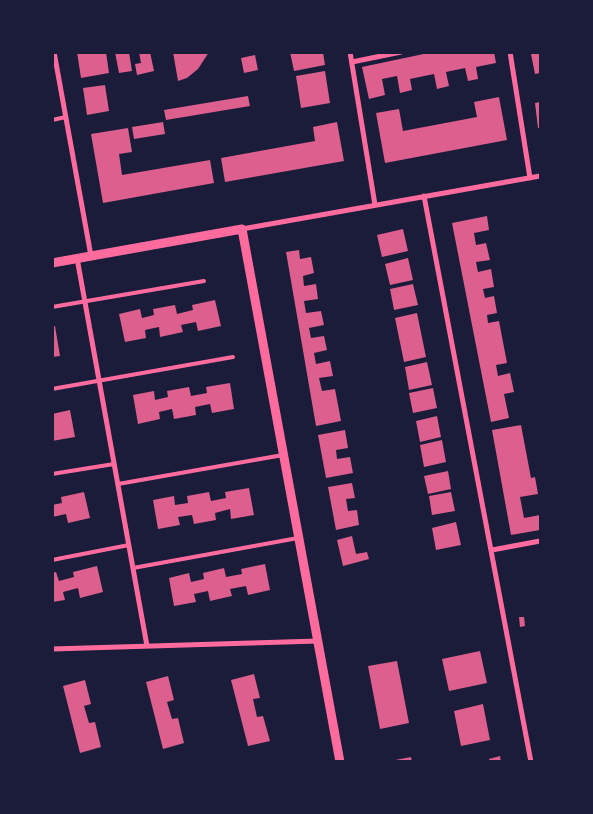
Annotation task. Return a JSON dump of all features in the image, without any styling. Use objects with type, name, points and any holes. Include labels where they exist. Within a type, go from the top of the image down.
[{"type":"street","points":[[54,52],[90,256]]},
{"type":"street","points":[[350,52],[375,205]]},
{"type":"street","points":[[352,62],[401,52]]},
{"type":"street","points":[[510,52],[530,178]]},
{"type":"street","points":[[52,262],[540,176]]},
{"type":"street","points":[[424,196],[492,550],[530,762]]},
{"type":"street","points":[[242,229],[340,762]]},
{"type":"street","points":[[77,258],[147,646]]},
{"type":"street","points":[[492,550],[540,542]]},
{"type":"street","points":[[52,649],[318,641]]},
{"type":"lane","points":[[52,120],[66,117]]},
{"type":"lane","points":[[52,307],[204,281]]},
{"type":"lane","points":[[52,389],[233,357]]},
{"type":"lane","points":[[118,484],[284,455]]},
{"type":"lane","points":[[52,474],[114,464]]},
{"type":"lane","points":[[133,568],[299,538]]},
{"type":"lane","points":[[52,560],[128,545]]},
{"type":"building","points":[[77,52],[106,52],[109,73],[81,78]]},
{"type":"building","points":[[115,52],[129,52],[132,71],[119,73]]},
{"type":"building","points":[[139,52],[150,52],[154,71],[137,75],[135,64],[141,63]]},
{"type":"building","points":[[173,52],[209,52],[198,69],[187,78],[178,81]]},
{"type":"building","points":[[290,52],[323,52],[325,65],[294,71]]},
{"type":"building","points":[[433,52],[494,52],[496,63],[476,67],[478,79],[468,81],[465,68],[446,72],[449,86],[437,89],[434,74],[410,79],[412,90],[400,93],[397,76],[382,79],[385,95],[369,99],[362,67]]},
{"type":"building","points":[[540,52],[540,73],[535,74],[531,54]]},
{"type":"building","points":[[255,55],[258,70],[244,73],[241,58]]},
{"type":"building","points":[[325,71],[330,103],[301,108],[296,76]]},
{"type":"building","points":[[105,85],[109,111],[87,115],[83,88]]},
{"type":"building","points":[[248,96],[250,106],[166,120],[164,110]]},
{"type":"building","points":[[499,97],[507,140],[385,163],[376,113],[399,109],[403,131],[477,117],[474,102]]},
{"type":"building","points":[[540,102],[540,128],[538,128],[535,103]]},
{"type":"building","points":[[163,122],[165,134],[134,139],[132,127]]},
{"type":"building","points":[[337,122],[344,161],[225,182],[221,158],[315,141],[313,127]]},
{"type":"building","points":[[128,128],[132,152],[119,154],[122,175],[210,160],[214,183],[103,203],[91,134]]},
{"type":"building","points":[[487,216],[489,230],[474,233],[476,245],[486,243],[490,260],[476,262],[478,272],[491,269],[494,287],[483,289],[485,298],[494,296],[497,313],[487,315],[488,323],[499,321],[507,363],[496,365],[498,376],[510,373],[514,392],[504,394],[509,418],[491,422],[452,223]]},
{"type":"building","points":[[403,229],[408,251],[382,257],[377,235]]},
{"type":"building","points":[[299,250],[300,259],[311,257],[314,273],[303,276],[304,286],[316,284],[318,299],[304,301],[306,313],[321,311],[324,325],[309,328],[311,338],[324,336],[327,350],[314,353],[316,364],[330,361],[333,376],[319,378],[322,391],[335,389],[341,421],[316,426],[286,252]]},
{"type":"building","points":[[408,258],[413,280],[390,285],[385,264]]},
{"type":"building","points":[[413,284],[418,305],[394,310],[390,289]]},
{"type":"building","points":[[215,300],[221,326],[198,331],[196,322],[181,325],[183,332],[160,337],[159,327],[145,330],[146,338],[125,342],[119,314],[140,309],[142,318],[154,315],[153,309],[175,305],[177,314],[193,310],[192,305]]},
{"type":"building","points":[[417,313],[426,357],[404,362],[395,318]]},
{"type":"building","points":[[55,326],[60,356],[52,357],[52,327]]},
{"type":"building","points":[[427,362],[432,385],[409,390],[405,367]]},
{"type":"building","points":[[230,383],[234,409],[212,413],[210,404],[195,407],[196,415],[174,419],[172,409],[159,412],[160,419],[138,424],[133,395],[154,391],[155,400],[168,397],[167,391],[189,387],[191,396],[207,393],[206,387]]},
{"type":"building","points":[[433,388],[437,408],[413,413],[409,393]]},
{"type":"building","points":[[70,410],[75,437],[52,441],[52,414]]},
{"type":"building","points":[[437,416],[441,437],[420,442],[416,421]]},
{"type":"building","points":[[521,425],[531,478],[535,477],[538,494],[520,497],[524,518],[540,515],[540,530],[511,535],[492,430]]},
{"type":"building","points":[[345,430],[348,448],[336,450],[337,459],[350,457],[353,473],[326,478],[318,435]]},
{"type":"building","points":[[442,440],[446,462],[424,467],[420,445]]},
{"type":"building","points":[[448,471],[451,489],[428,494],[424,476]]},
{"type":"building","points":[[352,483],[355,498],[346,499],[348,511],[357,510],[359,525],[336,530],[328,487]]},
{"type":"building","points":[[249,488],[254,515],[231,519],[230,509],[215,513],[216,520],[194,524],[192,515],[178,517],[180,525],[158,529],[153,500],[174,496],[175,505],[188,503],[187,496],[209,492],[211,501],[226,498],[225,492]]},
{"type":"building","points":[[84,492],[90,518],[68,523],[66,514],[52,517],[52,505],[62,503],[61,497]]},
{"type":"building","points":[[451,492],[455,511],[432,515],[429,496]]},
{"type":"building","points":[[456,522],[461,545],[436,550],[432,528]]},
{"type":"building","points":[[352,536],[356,554],[367,552],[369,559],[343,566],[337,540]]},
{"type":"building","points":[[265,564],[270,590],[248,595],[246,586],[230,589],[232,596],[210,601],[208,591],[194,594],[196,602],[174,606],[169,578],[189,573],[191,582],[204,579],[203,573],[224,568],[226,577],[242,574],[241,569]]},
{"type":"building","points":[[97,566],[103,592],[80,598],[78,588],[63,592],[65,600],[52,602],[52,573],[56,572],[59,581],[74,577],[73,572]]},
{"type":"building","points":[[519,617],[524,617],[525,626],[520,627]]},
{"type":"building","points":[[480,651],[487,683],[449,691],[442,659]]},
{"type":"building","points":[[397,661],[409,723],[380,729],[368,666]]},
{"type":"building","points":[[254,674],[260,698],[253,699],[257,717],[263,716],[270,741],[248,746],[231,680]]},
{"type":"building","points":[[168,676],[174,700],[167,702],[172,719],[178,718],[184,743],[163,749],[146,682]]},
{"type":"building","points":[[85,680],[91,704],[84,706],[89,723],[95,722],[101,747],[80,753],[63,686]]},
{"type":"building","points":[[483,704],[490,740],[461,746],[454,711]]},
{"type":"building","points":[[500,756],[501,762],[489,762],[489,759]]},
{"type":"building","points":[[411,757],[412,762],[390,762],[390,761]]}]
